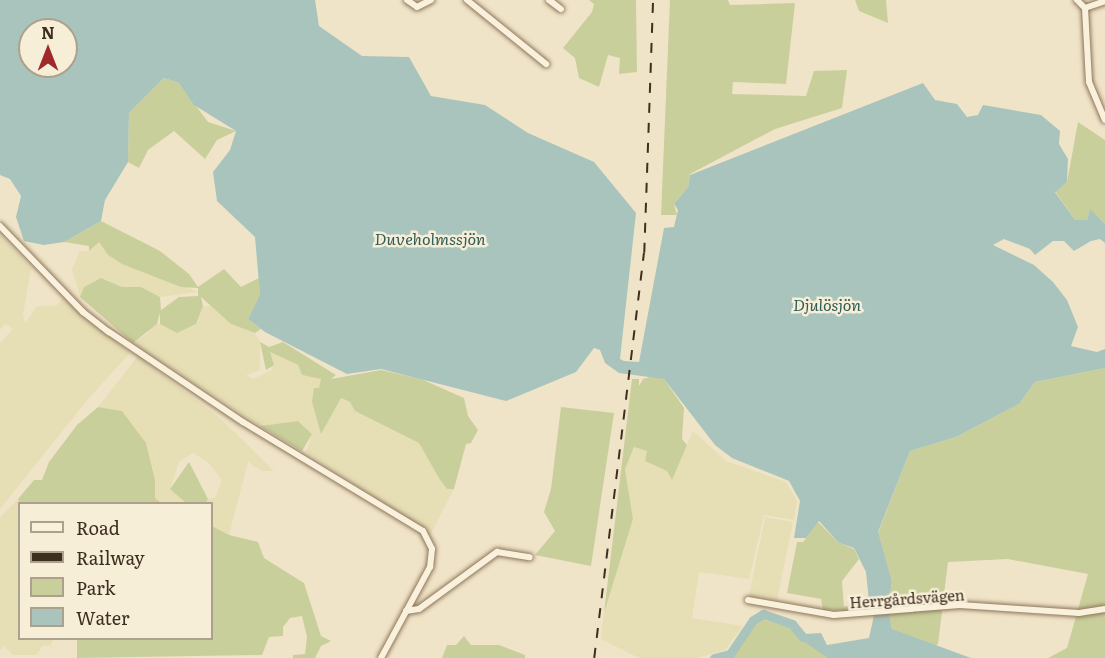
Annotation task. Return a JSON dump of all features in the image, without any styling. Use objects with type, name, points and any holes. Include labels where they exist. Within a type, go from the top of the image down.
[{"type":"street","points":[[407,0],[417,7],[431,0]]},
{"type":"street","points":[[467,0],[546,64]]},
{"type":"street","points":[[549,0],[561,9]]},
{"type":"street","points":[[1077,0],[1085,8],[1089,82],[1105,120]]},
{"type":"street","points":[[1085,8],[1105,1]]},
{"type":"street","points":[[0,226],[77,306],[109,332],[243,422],[423,531],[432,549],[430,567],[381,658]]},
{"type":"street","points":[[406,611],[419,609],[497,552],[530,557]]},
{"type":"street","name":"Herrgårdsvägen","points":[[748,600],[834,615],[960,605],[1079,613],[1105,609]]},
{"type":"shaded area","points":[[0,234],[31,268],[23,315],[25,323],[37,306],[56,306],[63,298],[130,353],[89,398],[0,509],[0,343],[13,329],[6,324],[0,329]]},
{"type":"shaded area","points":[[98,241],[108,255],[198,292],[160,297],[141,287],[122,287],[101,278],[84,287],[80,297],[72,269],[80,251],[89,251]]},
{"type":"shaded area","points":[[203,306],[212,306],[231,324],[255,333],[260,342],[260,370],[246,375],[253,379],[272,370],[269,352],[298,365],[302,375],[321,379],[321,434],[340,398],[350,402],[355,411],[419,443],[440,480],[447,489],[454,489],[430,535],[306,452],[312,434],[298,421],[260,426],[133,343],[148,333],[153,324],[162,324],[177,333],[196,324]]},
{"type":"shaded area","points":[[138,356],[222,420],[274,471],[262,471],[248,462],[229,535],[213,527],[213,502],[206,502],[208,499],[215,498],[222,480],[208,462],[193,453],[179,462],[170,489],[185,502],[160,502],[155,499],[155,480],[146,443],[122,411],[98,407]]},
{"type":"shaded area","points":[[693,431],[726,461],[786,482],[797,500],[794,520],[764,515],[749,579],[699,572],[692,618],[743,626],[725,650],[697,658],[639,658],[601,639],[604,613],[633,519],[625,469],[634,447],[647,451],[645,461],[667,471],[672,479]]},
{"type":"shaded area","points":[[18,499],[18,640],[53,640],[51,645],[42,646],[37,655],[13,655],[4,646],[0,651],[0,517]]},
{"type":"shaded area","points":[[765,517],[793,522],[777,600],[749,596]]},
{"type":"green space","points":[[589,0],[636,0],[637,72],[619,74],[620,58],[608,55],[599,87],[579,78],[575,58],[563,48],[592,12],[594,4]]},
{"type":"green space","points":[[670,0],[728,0],[730,5],[795,3],[786,84],[733,82],[732,94],[806,96],[814,71],[847,70],[842,108],[775,129],[690,174],[688,187],[674,204],[677,215],[661,215]]},
{"type":"green space","points":[[855,0],[886,0],[888,23],[859,11]]},
{"type":"green space","points":[[164,78],[179,83],[208,122],[236,131],[217,140],[205,159],[174,131],[148,150],[139,168],[128,162],[129,113]]},
{"type":"green space","points":[[1078,122],[1105,140],[1105,224],[1090,210],[1087,220],[1075,220],[1055,191],[1067,182]]},
{"type":"green space","points":[[101,221],[160,251],[189,274],[198,287],[224,269],[241,287],[259,278],[260,296],[248,319],[261,329],[255,333],[231,324],[201,297],[203,306],[196,324],[177,333],[160,324],[160,313],[157,324],[133,343],[80,297],[84,287],[101,278],[122,287],[141,287],[160,297],[161,310],[179,297],[198,296],[198,288],[181,287],[122,264],[108,255],[99,242],[89,251],[89,246],[64,242]]},
{"type":"green space","points":[[260,342],[269,347],[283,342],[336,375],[331,379],[381,370],[421,379],[464,398],[468,416],[478,430],[471,443],[466,444],[454,489],[447,489],[440,480],[419,443],[355,411],[350,402],[341,398],[321,434],[312,402],[314,388],[319,388],[321,379],[302,375],[298,365],[270,352],[274,365],[266,370]]},
{"type":"green space","points":[[1105,368],[1105,658],[1048,658],[1067,648],[1088,574],[1008,559],[948,562],[938,644],[932,647],[892,629],[888,608],[892,581],[878,533],[910,451],[956,437],[1019,404],[1035,382]]},
{"type":"green space","points":[[653,376],[664,379],[684,408],[682,439],[687,445],[672,480],[667,471],[645,461],[647,451],[634,447],[625,469],[633,519],[604,613],[632,379],[639,379],[639,386],[643,379]]},
{"type":"green space","points":[[98,407],[122,411],[146,443],[155,480],[155,498],[160,502],[20,502],[18,499],[34,480],[42,480],[49,462],[77,425]]},
{"type":"green space","points":[[561,407],[614,413],[591,566],[535,555],[555,531],[544,512],[551,489]]},
{"type":"green space","points":[[298,421],[312,434],[302,451],[260,426]]},
{"type":"green space","points":[[189,462],[208,499],[206,502],[185,502],[170,489]]},
{"type":"green space","points":[[818,522],[839,543],[854,549],[859,559],[842,581],[844,607],[851,605],[857,611],[823,610],[821,599],[787,593],[797,542],[803,542]]},
{"type":"green space","points":[[213,527],[229,535],[258,542],[264,558],[304,583],[321,636],[331,641],[321,646],[315,658],[293,658],[293,655],[305,654],[307,637],[302,616],[290,618],[283,627],[283,636],[269,637],[262,655],[77,658],[77,640],[213,640]]},
{"type":"green space","points":[[761,619],[788,627],[828,658],[727,658]]},
{"type":"green space","points":[[464,636],[471,645],[499,645],[525,655],[525,658],[442,658],[447,645],[456,645]]},
{"type":"water","points":[[0,0],[315,0],[319,26],[362,56],[409,57],[431,96],[485,105],[528,133],[594,162],[636,213],[620,359],[639,362],[664,228],[674,227],[678,210],[674,204],[688,187],[690,175],[923,83],[935,100],[957,104],[967,117],[978,115],[983,105],[1041,115],[1060,131],[1059,144],[1068,159],[1067,182],[1055,192],[1075,220],[1087,220],[1090,209],[1105,224],[1105,243],[1100,239],[1091,241],[1074,251],[1064,241],[1053,241],[1035,255],[1030,249],[1004,239],[993,245],[1034,265],[1053,282],[1067,300],[1078,327],[1071,346],[1097,352],[1105,349],[1105,368],[1035,382],[1019,404],[956,437],[910,451],[878,532],[892,581],[888,608],[892,629],[971,658],[828,658],[803,641],[804,634],[821,633],[827,645],[869,638],[876,606],[869,602],[866,572],[854,548],[839,543],[819,521],[806,538],[794,538],[800,501],[789,481],[732,458],[715,445],[664,379],[619,373],[605,363],[600,350],[594,348],[576,372],[506,401],[381,369],[347,374],[265,332],[248,319],[260,295],[255,237],[217,201],[213,172],[230,150],[236,131],[194,105],[179,83],[164,78],[129,113],[128,162],[105,200],[101,221],[64,242],[44,245],[24,241],[16,217],[21,196],[10,179],[0,175]]},
{"type":"waterway","points":[[714,658],[730,654],[753,620],[763,614],[792,624],[803,637]]},
{"type":"railway","points":[[594,658],[644,253],[653,0]]},
{"type":"water label","name":"Duveholmssjön","points":[[430,238]]},
{"type":"water label","name":"Djulösjön","points":[[827,304]]}]
